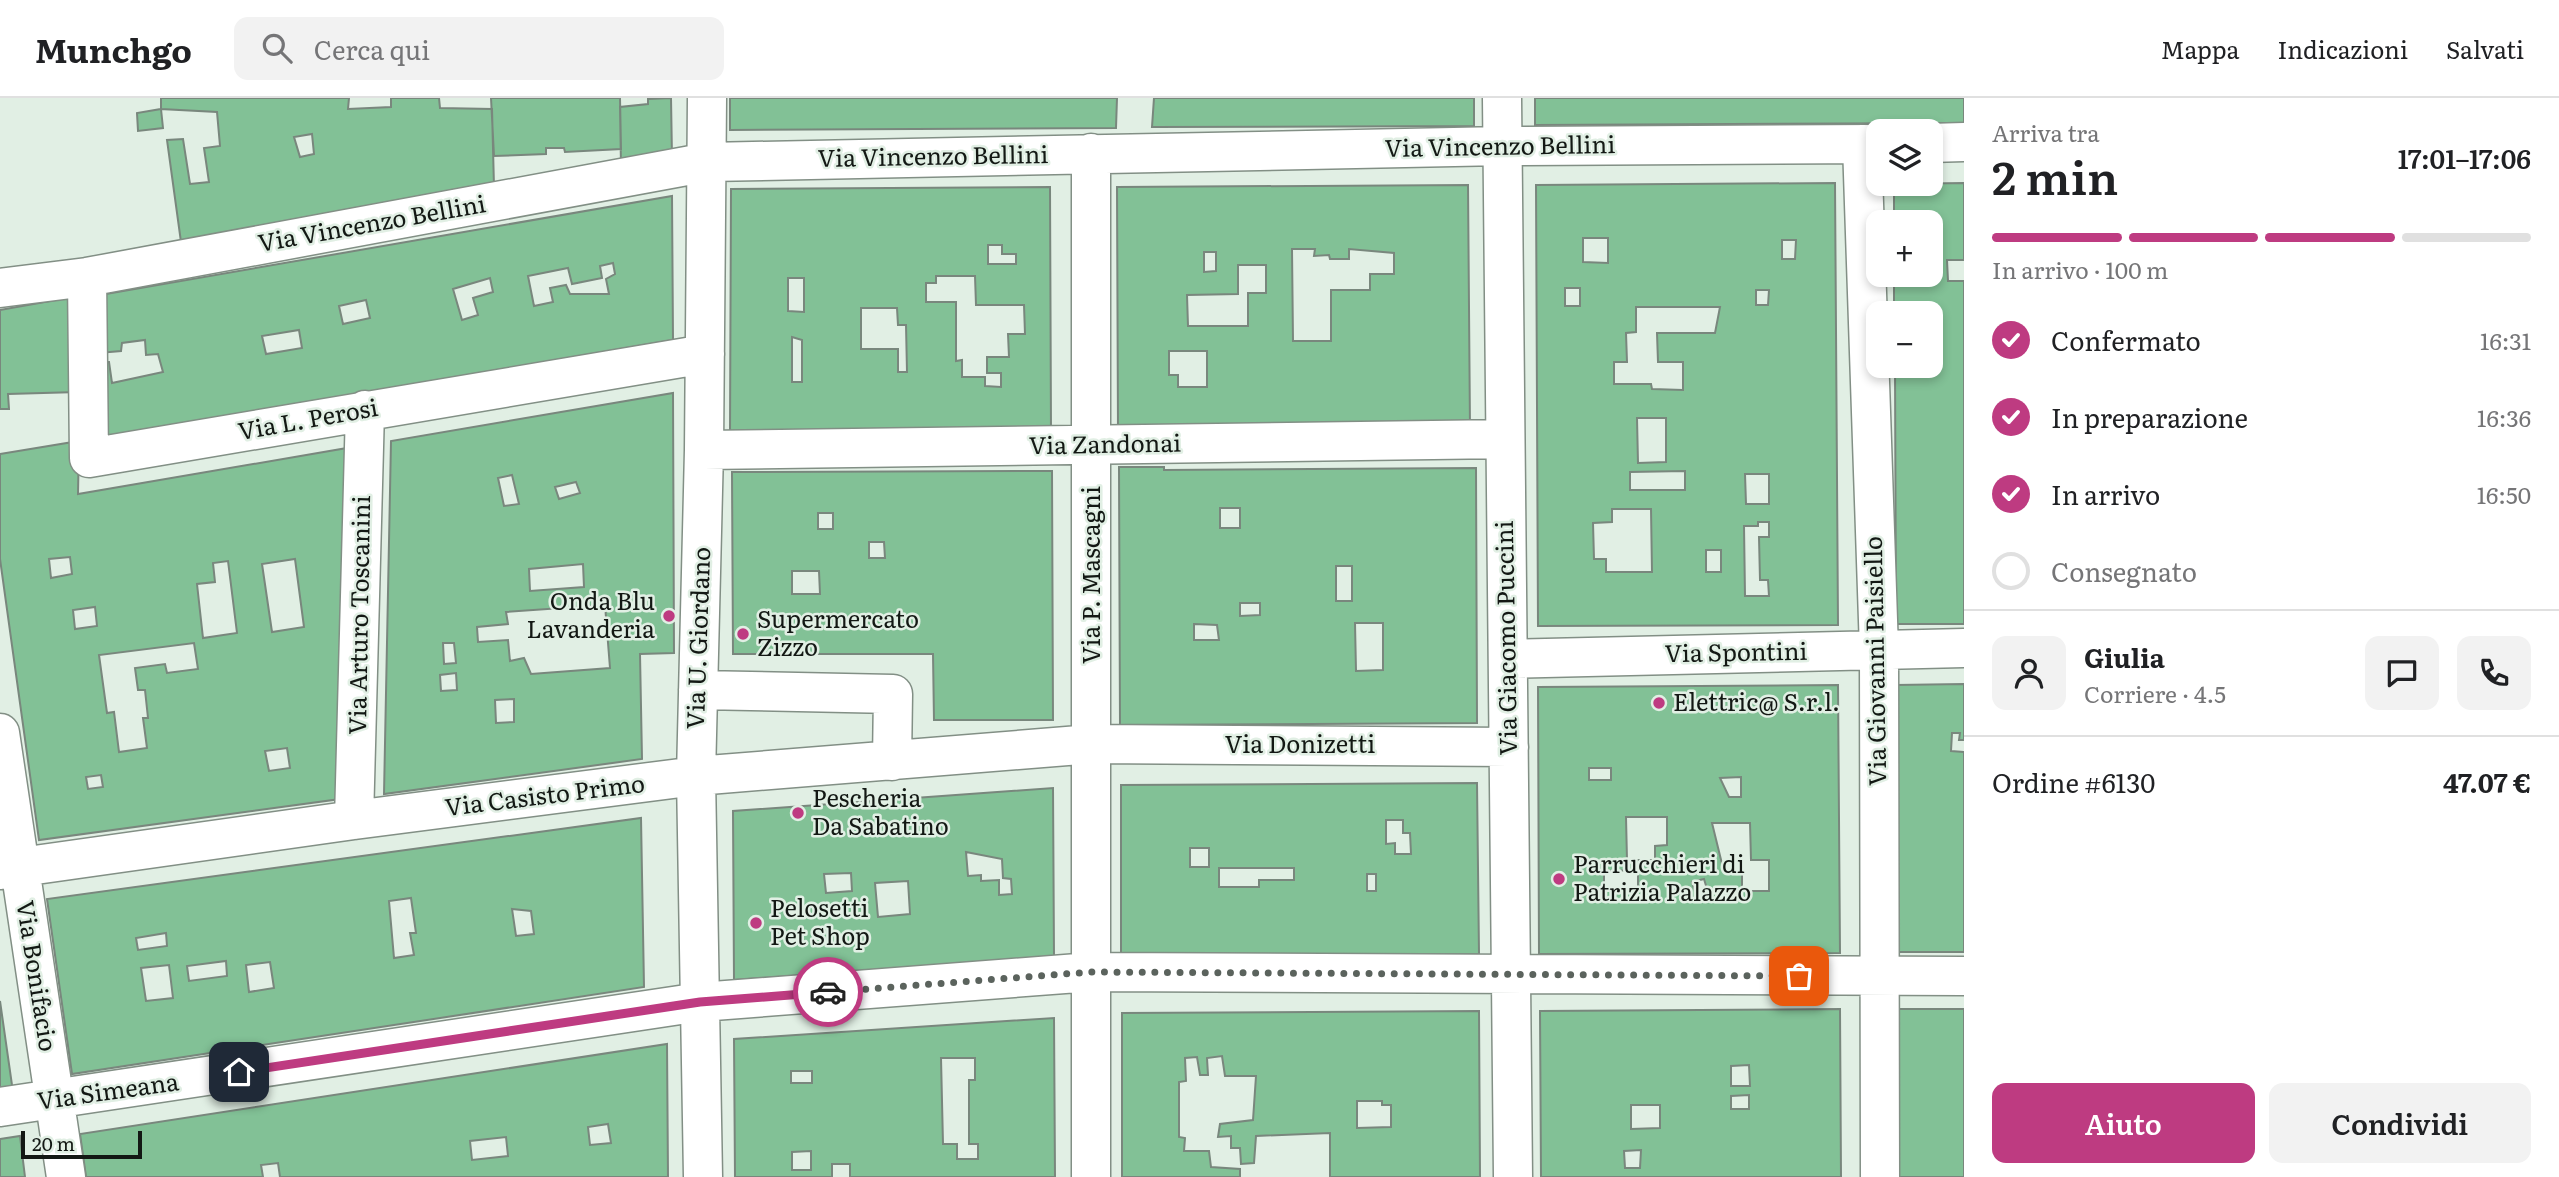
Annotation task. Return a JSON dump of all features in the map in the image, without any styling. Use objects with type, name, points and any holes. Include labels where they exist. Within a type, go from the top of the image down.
[{"type":"street","name":"Via U. Giordano","points":[[703,1177],[696,776],[704,450],[707,98]]},
{"type":"street","name":"Via Giacomo Puccini","points":[[1502,98],[1513,1177]]},
{"type":"street","points":[[1943,143],[1964,142]]},
{"type":"street","name":"Via Vincenzo Bellini","points":[[0,288],[87,277],[708,162],[1503,146],[1866,144]]},
{"type":"street","name":"Via P. Mascagni","points":[[1091,153],[1091,1177]]},
{"type":"street","name":"Via Giovanni Paisiello","points":[[1871,196],[1879,650],[1877,977],[1880,1177]]},
{"type":"street","name":"Via L. Perosi","points":[[87,277],[89,458],[705,354]]},
{"type":"street","name":"Via Arturo Toscanini","points":[[354,820],[365,410]]},
{"type":"street","name":"Via Zandonai","points":[[704,450],[1505,439]]},
{"type":"street","name":"Via Spontini","points":[[1508,659],[1964,648]]},
{"type":"street","points":[[698,690],[893,694],[892,761]]},
{"type":"street","name":"Via Bonifacio","points":[[0,733],[10,869],[56,1100],[66,1177]]},
{"type":"street","name":"Via Casisto Primo","points":[[10,869],[354,820],[696,776],[1092,744]]},
{"type":"street","name":"Via Donizetti","points":[[1092,744],[1508,747]]},
{"type":"street","name":"Via Simeana","points":[[0,1107],[700,1002],[1091,972],[1964,976]]},
{"type":"building","points":[[161,98],[349,98],[348,109],[391,107],[391,98],[439,98],[440,108],[492,109],[494,187],[181,242],[167,140],[183,139],[190,184],[209,182],[204,148],[220,146],[217,112],[161,109]],"holes":[[[312,134],[314,154],[300,157],[294,137]]]},
{"type":"building","points":[[491,98],[620,98],[621,149],[565,152],[564,148],[546,148],[546,154],[494,156]]},
{"type":"building","points":[[671,98],[672,157],[621,166],[620,107],[648,104],[648,99]]},
{"type":"building","points":[[730,98],[1117,98],[1116,128],[730,130]]},
{"type":"building","points":[[1154,98],[1474,98],[1474,126],[1152,127]]},
{"type":"building","points":[[1535,98],[1964,98],[1964,123],[1943,123],[1943,119],[1866,119],[1866,123],[1535,125]]},
{"type":"building","points":[[161,109],[163,128],[138,131],[137,113]]},
{"type":"building","points":[[1835,183],[1838,625],[1538,626],[1536,185]],"holes":[[[1583,238],[1608,238],[1608,263],[1583,262]],[[1782,240],[1796,240],[1795,259],[1782,259]],[[1565,288],[1580,288],[1580,306],[1565,306]],[[1756,290],[1769,290],[1768,305],[1756,305]],[[1636,307],[1720,307],[1715,333],[1657,333],[1658,362],[1683,362],[1683,390],[1652,389],[1651,384],[1614,384],[1614,362],[1627,362],[1626,333],[1636,332]],[[1637,418],[1666,418],[1666,462],[1638,463]],[[1685,471],[1685,490],[1630,490],[1630,472]],[[1745,474],[1769,474],[1769,504],[1746,504]],[[1612,509],[1651,509],[1652,572],[1606,572],[1606,559],[1594,559],[1593,523],[1612,522]],[[1758,522],[1769,522],[1769,537],[1759,537],[1760,580],[1768,580],[1769,596],[1745,596],[1744,526],[1758,526]],[[1706,550],[1721,550],[1721,572],[1706,572]]]},
{"type":"building","points":[[1943,183],[1964,183],[1964,260],[1947,260],[1948,281],[1964,281],[1964,624],[1896,624],[1895,378],[1943,378],[1943,301],[1894,301],[1894,287],[1943,287],[1943,210],[1894,210],[1894,196],[1943,196]]},
{"type":"building","points":[[1468,185],[1470,429],[1118,431],[1117,187]],"holes":[[[1292,249],[1315,249],[1314,256],[1329,255],[1330,259],[1349,259],[1349,249],[1394,253],[1394,274],[1370,274],[1370,290],[1331,290],[1331,341],[1293,341]],[[1204,252],[1216,252],[1216,271],[1204,272]],[[1238,265],[1266,265],[1266,293],[1248,293],[1248,326],[1188,326],[1187,295],[1238,294]],[[1169,351],[1207,351],[1207,387],[1178,387],[1178,375],[1169,375]]]},
{"type":"building","points":[[1050,187],[1051,432],[730,433],[731,189]],"holes":[[[988,245],[1002,245],[1002,254],[1016,254],[1016,264],[988,264]],[[936,276],[975,276],[976,305],[1024,305],[1025,334],[1008,334],[1009,357],[987,357],[987,373],[1001,373],[1001,387],[985,386],[985,377],[962,377],[962,360],[956,361],[956,302],[926,302],[926,283],[936,283]],[[788,278],[804,278],[804,312],[788,311]],[[861,308],[897,308],[898,325],[906,325],[907,372],[898,372],[898,349],[861,349]],[[792,337],[802,340],[802,382],[792,382]]]},
{"type":"building","points":[[672,196],[673,340],[100,438],[101,362],[109,362],[112,383],[163,372],[158,354],[146,355],[145,340],[122,343],[121,351],[99,353],[100,295]],"holes":[[[613,263],[615,274],[606,279],[609,294],[570,294],[566,285],[550,288],[553,302],[534,306],[528,276],[568,268],[572,284],[602,278],[600,266]],[[490,278],[493,292],[473,298],[478,315],[462,320],[453,289]],[[366,300],[370,318],[343,324],[339,306]],[[299,330],[302,348],[266,354],[262,336]]]},
{"type":"building","points":[[78,296],[78,392],[8,394],[9,409],[0,409],[0,310]]},
{"type":"building","points":[[673,393],[674,653],[640,654],[642,759],[384,794],[391,441]],"holes":[[[512,475],[519,504],[504,506],[498,478]],[[576,482],[580,493],[559,499],[555,487]],[[583,564],[584,587],[530,591],[529,569]],[[605,605],[610,668],[531,674],[524,658],[510,661],[508,640],[478,642],[477,627],[508,624],[506,612]],[[443,643],[454,643],[456,663],[444,664]],[[456,673],[457,690],[441,691],[440,675]],[[514,699],[514,722],[496,723],[495,700]]]},
{"type":"building","points":[[79,441],[78,494],[347,448],[340,799],[39,840],[0,559],[0,454]],"holes":[[[70,557],[72,574],[51,578],[49,559]],[[295,559],[304,627],[272,632],[262,564]],[[228,561],[237,633],[203,638],[197,584],[215,582],[213,563]],[[95,607],[97,626],[75,629],[73,610]],[[194,643],[198,669],[167,673],[165,664],[135,668],[138,690],[145,690],[148,718],[143,718],[147,748],[119,752],[114,712],[107,713],[99,655]],[[287,748],[290,768],[269,771],[265,751]],[[101,775],[103,787],[88,789],[86,777]]]},
{"type":"building","points":[[1119,467],[1164,467],[1164,470],[1476,468],[1477,723],[1120,725]],"holes":[[[1220,508],[1240,508],[1240,528],[1220,528]],[[1336,566],[1352,566],[1352,601],[1336,601]],[[1240,603],[1260,603],[1260,615],[1240,616]],[[1355,623],[1383,623],[1383,670],[1356,671]],[[1194,624],[1217,625],[1219,640],[1194,640]]]},
{"type":"building","points":[[1052,471],[1053,720],[934,720],[933,654],[733,654],[732,472]],"holes":[[[818,513],[833,513],[833,529],[818,529]],[[869,542],[884,542],[885,558],[869,558]],[[792,571],[819,571],[820,594],[792,594]]]},
{"type":"building","points":[[1964,684],[1964,740],[1959,740],[1960,733],[1952,733],[1951,751],[1964,752],[1964,952],[1898,952],[1896,685]]},
{"type":"building","points":[[1838,685],[1840,953],[1539,954],[1538,687]],"holes":[[[1589,768],[1611,768],[1611,780],[1589,780]],[[1741,777],[1741,797],[1729,797],[1720,778]],[[1626,817],[1667,817],[1667,845],[1655,846],[1655,860],[1627,860]],[[1712,823],[1750,823],[1751,860],[1769,860],[1769,891],[1742,891],[1742,872],[1724,872]],[[1638,870],[1638,889],[1604,890],[1604,871]],[[1704,879],[1710,899],[1697,899],[1692,882]]]},
{"type":"building","points":[[1477,783],[1479,954],[1121,957],[1121,785]],"holes":[[[1386,820],[1403,820],[1403,833],[1410,833],[1411,854],[1395,854],[1395,843],[1386,844]],[[1190,848],[1209,848],[1209,867],[1190,867]],[[1219,868],[1294,868],[1294,880],[1259,880],[1259,887],[1219,887]],[[1367,874],[1376,874],[1376,891],[1367,891]]]},
{"type":"building","points":[[1053,788],[1054,957],[734,980],[733,811]],"holes":[[[966,852],[1002,859],[1003,878],[1011,879],[1012,894],[999,895],[999,880],[981,881],[981,875],[968,876]],[[851,873],[852,891],[826,893],[824,874]],[[908,881],[910,914],[878,917],[875,883]]]},
{"type":"building","points":[[641,818],[644,987],[72,1074],[47,899]],"holes":[[[411,898],[416,933],[410,933],[414,955],[394,958],[389,901]],[[512,909],[531,911],[534,934],[516,936]],[[166,933],[167,946],[138,950],[136,938]],[[226,961],[227,976],[189,981],[187,966]],[[270,962],[274,988],[249,992],[246,965]],[[169,965],[173,998],[146,1001],[141,968]]]},
{"type":"building","points":[[0,1001],[13,1092],[0,1093]]},
{"type":"building","points":[[1840,1009],[1841,1177],[1541,1177],[1540,1011]],"holes":[[[1749,1065],[1750,1086],[1731,1086],[1731,1066]],[[1749,1095],[1749,1109],[1731,1109],[1731,1096]],[[1631,1105],[1660,1105],[1660,1128],[1631,1129]],[[1641,1150],[1640,1168],[1625,1168],[1624,1151]]]},
{"type":"building","points":[[1898,1009],[1964,1009],[1964,1177],[1899,1177]]},
{"type":"building","points":[[1479,1011],[1480,1177],[1330,1177],[1330,1133],[1256,1136],[1254,1163],[1241,1164],[1240,1148],[1231,1148],[1231,1136],[1218,1137],[1220,1124],[1253,1120],[1256,1076],[1225,1076],[1222,1056],[1207,1058],[1208,1075],[1200,1075],[1197,1057],[1185,1058],[1186,1081],[1179,1082],[1179,1137],[1185,1138],[1184,1151],[1209,1151],[1211,1167],[1240,1169],[1240,1177],[1122,1177],[1122,1013]],"holes":[[[1357,1101],[1382,1101],[1382,1105],[1391,1105],[1391,1127],[1357,1128]]]},
{"type":"building","points":[[1054,1018],[1055,1177],[850,1177],[850,1164],[832,1164],[832,1177],[735,1177],[734,1039]],"holes":[[[941,1058],[975,1058],[975,1080],[969,1080],[969,1144],[978,1144],[978,1159],[957,1159],[957,1144],[943,1144]],[[791,1071],[812,1071],[812,1083],[791,1083]],[[811,1151],[811,1170],[792,1170],[792,1152]]]},
{"type":"building","points":[[667,1044],[668,1177],[280,1177],[278,1163],[261,1165],[263,1177],[86,1177],[80,1134]],"holes":[[[608,1124],[611,1143],[590,1145],[588,1127]],[[506,1137],[508,1156],[472,1160],[470,1141]]]},
{"type":"building","points":[[20,1136],[25,1177],[0,1177],[0,1139]]},
{"type":"way so far","points":[[828,992],[1091,972],[1799,976]]},
{"type":"place","name":"Onda Blu Lavanderia","points":[[669,616]]},
{"type":"place","name":"Supermercato Zizzo","points":[[743,634]]},
{"type":"place","name":"Elettric@ S.r.l.","points":[[1659,703]]},
{"type":"place","name":"Pescheria Da Sabatino","points":[[798,813]]},
{"type":"place","name":"Parrucchieri di Patrizia Palazzo","points":[[1559,879]]},
{"type":"place","name":"Pelosetti Pet Shop","points":[[756,923]]},
{"type":"route","points":[[239,1072],[700,1002],[828,992]]}]
